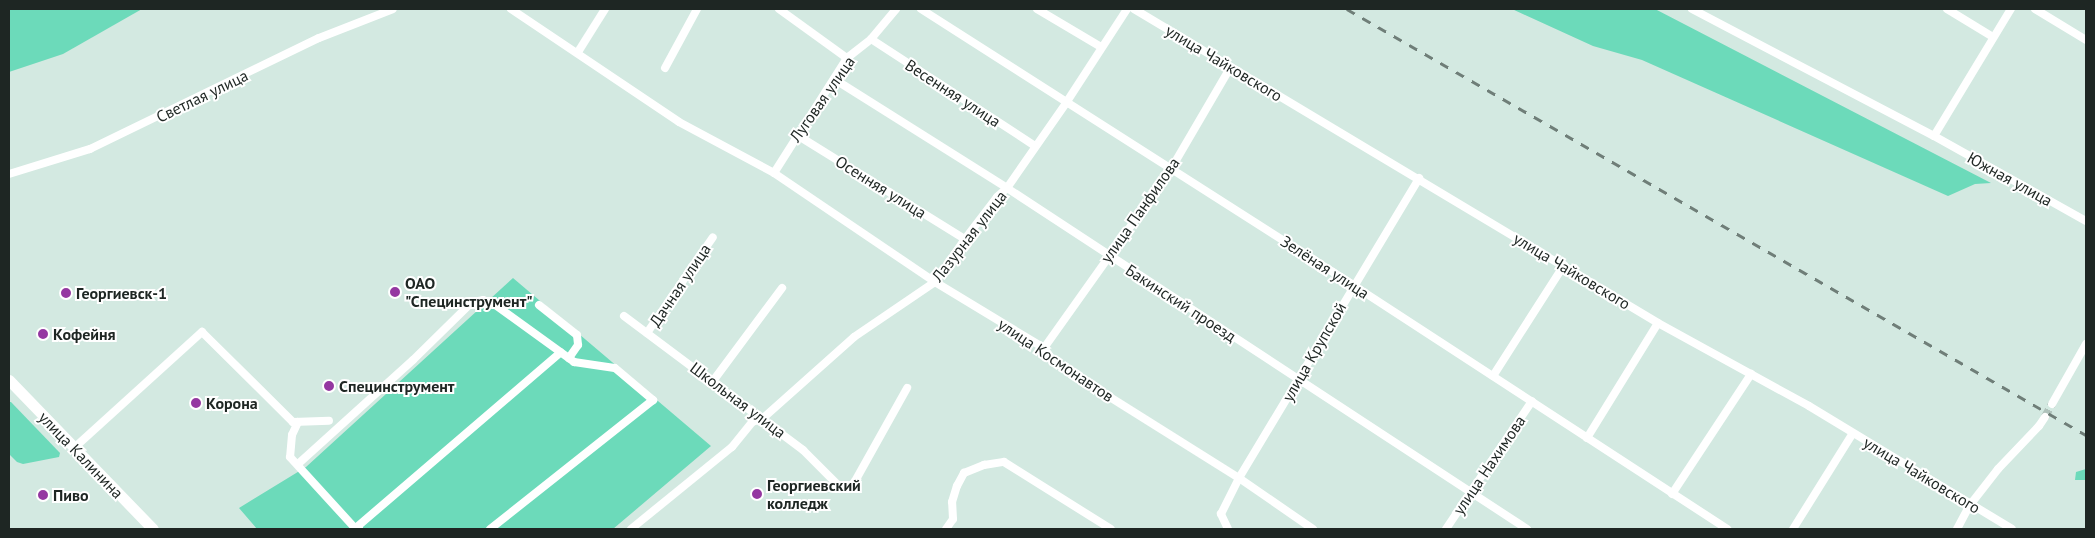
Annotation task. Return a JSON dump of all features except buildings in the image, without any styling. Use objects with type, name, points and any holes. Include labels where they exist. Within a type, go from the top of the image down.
[{"type":"main road","name":"улица Калинина","points":[[9,380],[153,529]]},
{"type":"street","name":"Светлая улица","points":[[9,174],[90,149],[319,38],[393,9]]},
{"type":"street","name":"улица Космонавтов","points":[[512,9],[679,122],[774,173],[935,282],[1044,348],[1054,362],[1238,478],[1313,529]]},
{"type":"street","points":[[578,52],[605,9]]},
{"type":"street","points":[[665,68],[697,9]]},
{"type":"street","points":[[779,9],[846,58]]},
{"type":"street","name":"Луговая улица","points":[[774,173],[846,58],[871,39],[896,9]]},
{"type":"street","name":"Зелёная улица","points":[[921,9],[1353,285],[1727,529]]},
{"type":"street","points":[[1037,9],[1101,47]]},
{"type":"street","name":"Лазурная улица","points":[[631,529],[732,447],[752,422],[762,418],[854,337],[935,282],[997,197],[1007,188],[1066,103],[1127,9]]},
{"type":"street","name":"улица Чайковского","points":[[1134,9],[1230,68],[1419,178],[1658,323],[1853,433],[2012,529]]},
{"type":"street","name":"Южная улица","points":[[1692,9],[1934,136],[2086,221]]},
{"type":"street","points":[[1947,9],[1993,37]]},
{"type":"street","points":[[1934,136],[2011,9]]},
{"type":"street","points":[[2035,9],[2086,40]]},
{"type":"street","name":"Весенняя улица","points":[[871,39],[1035,146]]},
{"type":"street","name":"улица Панфилова","points":[[1044,348],[1171,169],[1230,68]]},
{"type":"street","name":"Бакинский проезд","points":[[834,79],[1007,188],[1527,529]]},
{"type":"street","name":"Осенняя улица","points":[[797,135],[965,239]]},
{"type":"street","name":"улица Крупской","points":[[1228,529],[1221,514],[1238,478],[1419,178]]},
{"type":"street","name":"Дачная улица","points":[[647,333],[713,237]]},
{"type":"street","points":[[1493,376],[1564,265]]},
{"type":"street","points":[[713,381],[782,288]]},
{"type":"street","points":[[298,464],[391,380],[472,302],[483,300],[494,304],[574,362],[615,368],[653,400],[490,529]]},
{"type":"street","points":[[539,305],[577,335],[578,345],[569,358]]},
{"type":"street","name":"Школьная улица","points":[[624,316],[803,450],[839,486],[847,488],[854,483],[907,388]]},
{"type":"street","points":[[1587,438],[1658,323]]},
{"type":"street","points":[[74,448],[202,332],[293,422],[329,421]]},
{"type":"street","points":[[2052,404],[2086,344]]},
{"type":"street","points":[[298,422],[292,435],[290,457],[354,528],[359,527],[561,352]]},
{"type":"street","points":[[1672,494],[1751,374]]},
{"type":"street","name":"улица Нахимова","points":[[1446,529],[1532,401]]},
{"type":"street","points":[[1957,529],[1970,505],[1998,469],[2040,426],[2044,417]]},
{"type":"street","points":[[1793,529],[1853,433]]},
{"type":"street","points":[[946,529],[953,519],[952,502],[964,473],[984,465],[1004,462],[1111,529]]},
{"type":"green space","points":[[9,9],[142,9],[63,54],[9,72]]},
{"type":"green space","points":[[1512,9],[1655,9],[1991,183],[1975,184],[1948,196],[1642,60],[1593,46]]},
{"type":"green space","points":[[513,278],[711,446],[613,529],[257,529],[239,508],[306,467]]},
{"type":"green space","points":[[9,402],[60,453],[59,457],[23,464],[17,462],[9,454]]},
{"type":"green space","points":[[2086,469],[2086,480],[2075,480],[2076,472]]},
{"type":"tunnel","points":[[2045,417],[2052,404]]},
{"type":"railway","points":[[1347,9],[2086,435]]},
{"type":"place","name":"ОАО \"Специнструмент\"","points":[[395,292]]},
{"type":"place","name":"Георгиевск-1","points":[[66,293]]},
{"type":"place","name":"Кофейня","points":[[43,334]]},
{"type":"place","name":"Специнструмент","points":[[329,386]]},
{"type":"place","name":"Корона","points":[[196,403]]},
{"type":"place","name":"Георгиевский колледж","points":[[757,494]]},
{"type":"place","name":"Пиво","points":[[43,495]]}]
